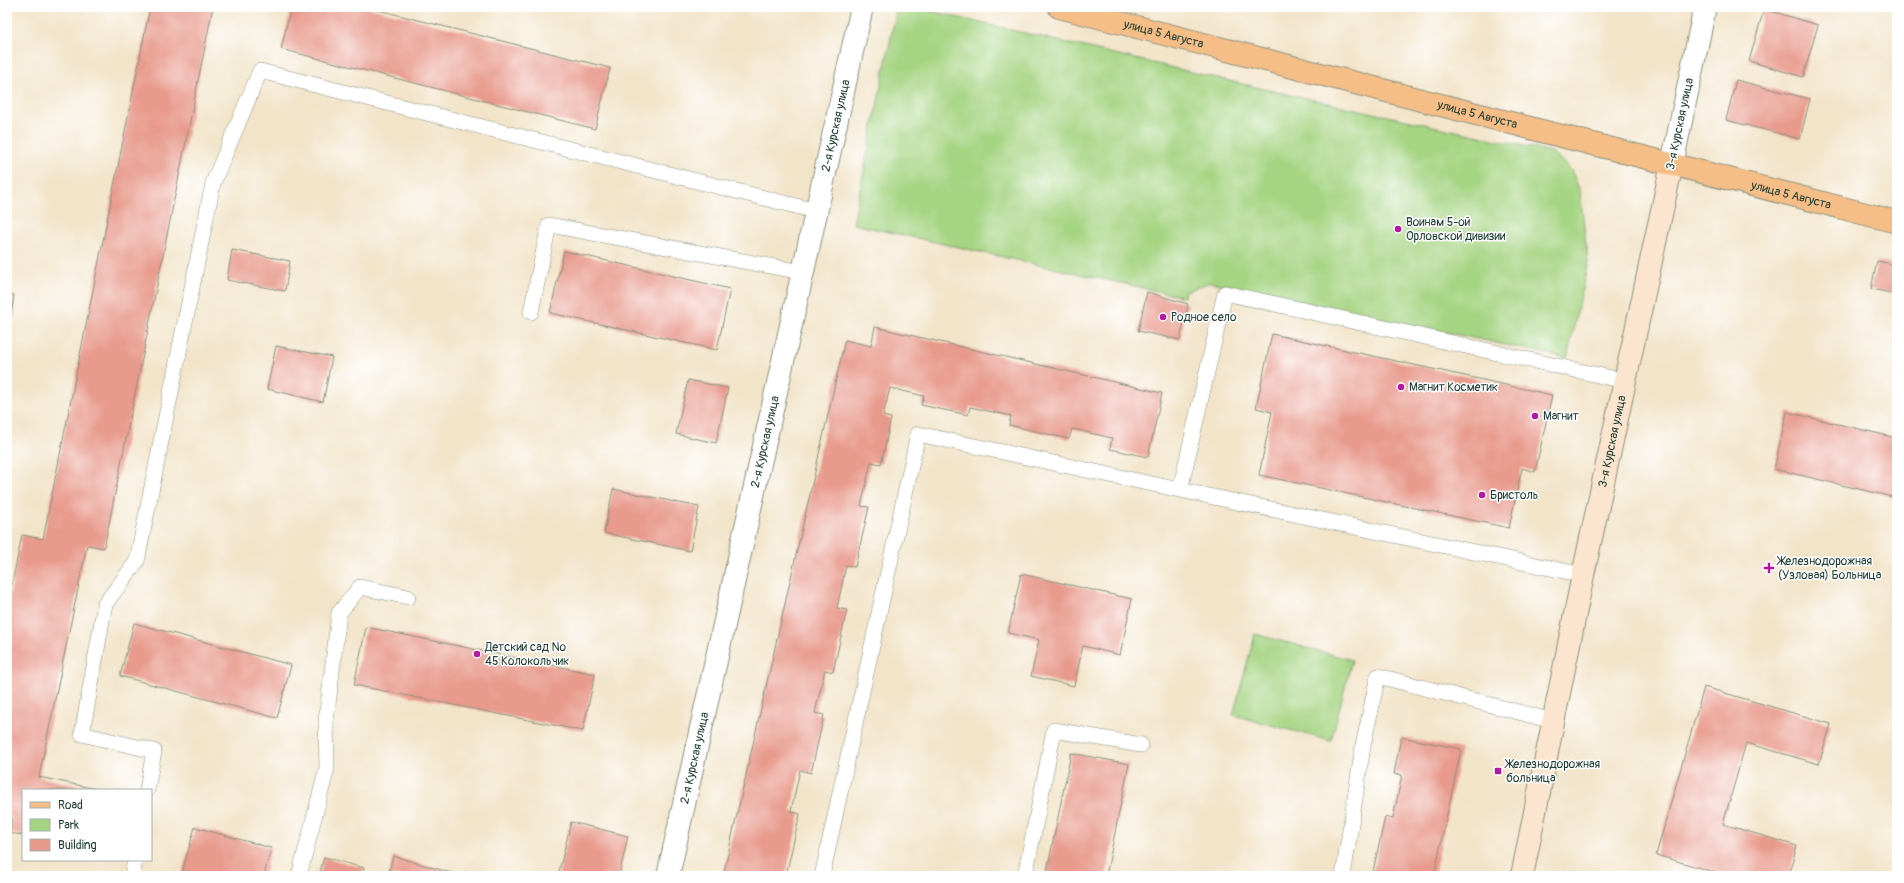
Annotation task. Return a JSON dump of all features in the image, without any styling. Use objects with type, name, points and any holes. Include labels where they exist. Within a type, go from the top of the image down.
[{"type":"main road","name":"улица 5 Августа","points":[[1059,7],[1897,222]]},
{"type":"main road","name":"3-я Курская улица","points":[[1522,876],[1553,720],[1672,164]]},
{"type":"street","name":"2-я Курская улица","points":[[668,876],[862,7]]},
{"type":"street","name":"3-я Курская улица","points":[[1672,164],[1704,7]]},
{"type":"lane","points":[[147,789],[154,751],[82,734],[105,604],[138,561],[213,183],[260,71],[816,211]]},
{"type":"lane","points":[[531,312],[549,225],[802,272]]},
{"type":"lane","points":[[1180,490],[1225,293],[1625,381]]},
{"type":"lane","points":[[822,876],[918,434],[1584,575]]},
{"type":"lane","points":[[299,876],[327,768],[326,721],[339,613],[360,587],[408,597]]},
{"type":"lane","points":[[1343,876],[1363,746],[1378,676],[1553,720]]},
{"type":"lane","points":[[1025,876],[1054,730],[1141,745]]},
{"type":"lane","points":[[132,876],[135,861]]},
{"type":"green space","points":[[897,7],[913,7],[1264,89],[1552,152],[1571,170],[1580,191],[1588,263],[1567,358],[1210,282],[1184,292],[1184,297],[853,224]]},
{"type":"green space","points":[[1255,634],[1352,660],[1331,741],[1233,715]]},
{"type":"building","points":[[150,7],[213,7],[104,548],[87,545],[39,777],[96,789],[22,789],[22,835],[9,833],[12,818],[7,817],[7,608],[22,535],[43,539]]},
{"type":"building","points":[[291,7],[366,7],[610,68],[595,129],[281,49]]},
{"type":"building","points":[[1764,9],[1818,25],[1803,77],[1749,61]]},
{"type":"building","points":[[1736,80],[1810,99],[1800,139],[1726,120]]},
{"type":"building","points":[[232,250],[290,261],[285,291],[227,280]]},
{"type":"building","points":[[564,251],[730,289],[717,350],[550,313]]},
{"type":"building","points":[[1877,261],[1897,265],[1897,294],[1871,289]]},
{"type":"building","name":"Родное село","points":[[1147,292],[1188,304],[1180,340],[1138,331]]},
{"type":"building","points":[[7,294],[14,295],[11,317],[7,316]]},
{"type":"building","points":[[875,327],[1162,393],[1148,457],[1110,449],[1112,438],[1072,429],[1069,439],[1009,425],[1011,416],[970,407],[968,415],[921,405],[924,396],[890,388],[883,416],[891,418],[881,464],[871,462],[861,506],[869,507],[855,567],[846,565],[837,608],[847,610],[833,672],[825,670],[815,713],[824,715],[811,773],[800,770],[791,811],[800,814],[786,875],[723,876],[845,340],[871,346]]},
{"type":"building","points":[[1272,334],[1552,395],[1535,472],[1522,468],[1509,528],[1259,475],[1272,412],[1256,408]]},
{"type":"building","points":[[276,346],[332,357],[323,402],[267,389]]},
{"type":"building","points":[[688,380],[728,388],[716,443],[676,434]]},
{"type":"building","points":[[1787,412],[1897,438],[1897,498],[1774,469]]},
{"type":"building","points":[[613,489],[699,507],[690,551],[604,533]]},
{"type":"building","points":[[1021,574],[1132,599],[1120,655],[1083,646],[1074,686],[1031,676],[1039,640],[1008,633]]},
{"type":"building","points":[[134,623],[291,665],[277,718],[120,676]]},
{"type":"building","points":[[366,627],[595,674],[583,731],[354,685]]},
{"type":"building","points":[[1704,687],[1831,724],[1819,764],[1746,743],[1723,824],[1797,846],[1788,876],[1728,876],[1656,855]]},
{"type":"building","points":[[1401,737],[1461,749],[1434,876],[1372,876],[1385,817],[1393,819],[1402,775],[1394,774]]},
{"type":"building","points":[[1071,753],[1129,764],[1106,876],[1046,876]]},
{"type":"building","points":[[571,822],[628,836],[619,876],[558,876]]},
{"type":"building","points":[[195,827],[271,848],[264,876],[181,876]]},
{"type":"building","points":[[393,856],[455,874],[455,876],[388,876]]},
{"type":"building","points":[[324,857],[364,868],[361,876],[319,876]]},
{"type":"place","name":"Воинам 5-ой Орловской дивизии","points":[[1398,229]]},
{"type":"place","name":"Родное село","points":[[1163,317]]},
{"type":"place","name":"Магнит Косметик","points":[[1401,387]]},
{"type":"place","name":"Магнит","points":[[1535,416]]},
{"type":"place","name":"Бристоль","points":[[1482,495]]},
{"type":"place","name":"Железнодорожная (Узловая) Больница","points":[[1769,568]]},
{"type":"place","name":"Детский сад № 45 Колокольчик","points":[[477,654]]},
{"type":"place","name":"Железнодорожная больница","points":[[1498,771]]}]
